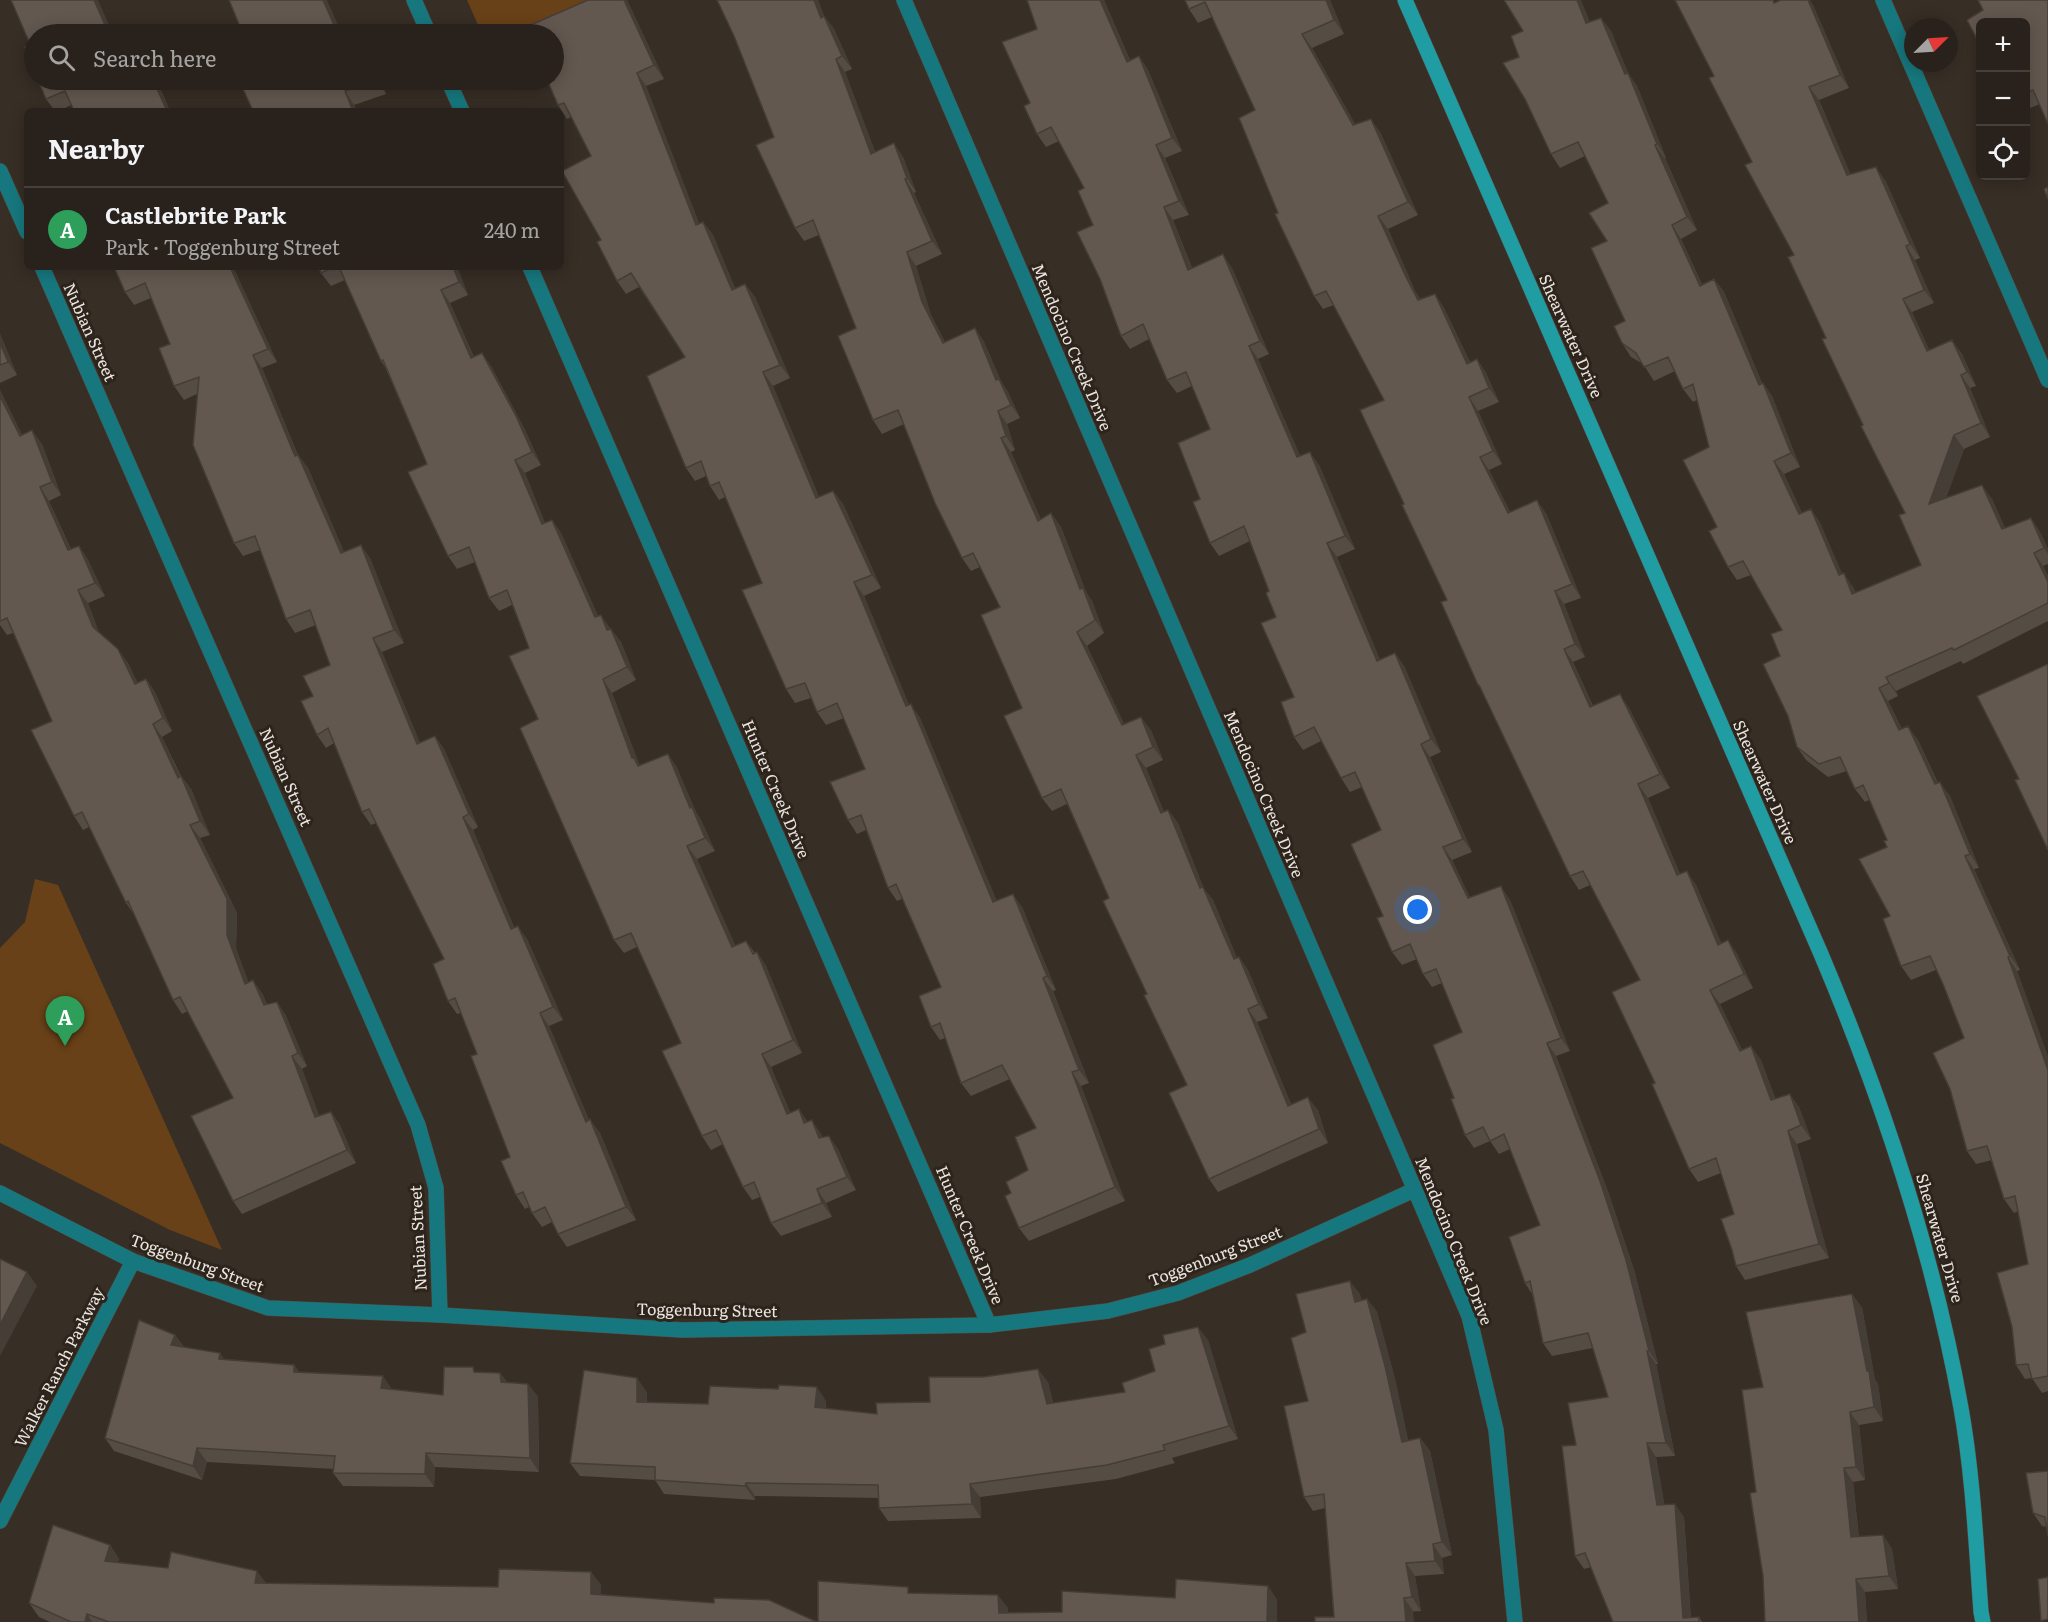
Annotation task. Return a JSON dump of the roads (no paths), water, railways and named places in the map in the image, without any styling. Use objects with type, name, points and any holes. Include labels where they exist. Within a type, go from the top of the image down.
[{"type":"street","points":[[414,0],[425,24]]},
{"type":"street","name":"Mendocino Creek Drive","points":[[904,0],[1469,1316],[1496,1430],[1515,1622]]},
{"type":"street","name":"Shearwater Drive","points":[[1405,0],[1816,943],[1885,1116],[1918,1220],[1946,1325],[1972,1498],[1981,1619]]},
{"type":"street","points":[[1883,0],[2048,380]]},
{"type":"street","points":[[453,90],[461,108]]},
{"type":"street","points":[[0,171],[24,225]]},
{"type":"street","name":"Nubian Street","points":[[43,270],[418,1125],[436,1188],[440,1315]]},
{"type":"street","name":"Hunter Creek Drive","points":[[531,270],[990,1325]]},
{"type":"street","name":"Toggenburg Street","points":[[0,1193],[133,1261],[268,1308],[440,1315],[682,1330],[990,1325],[1108,1311],[1178,1293],[1250,1265],[1414,1190]]},
{"type":"street","name":"Walker Ranch Parkway","points":[[0,1521],[133,1261]]},
{"type":"place","name":"Castlebrite Park","points":[[65,1046]]}]
